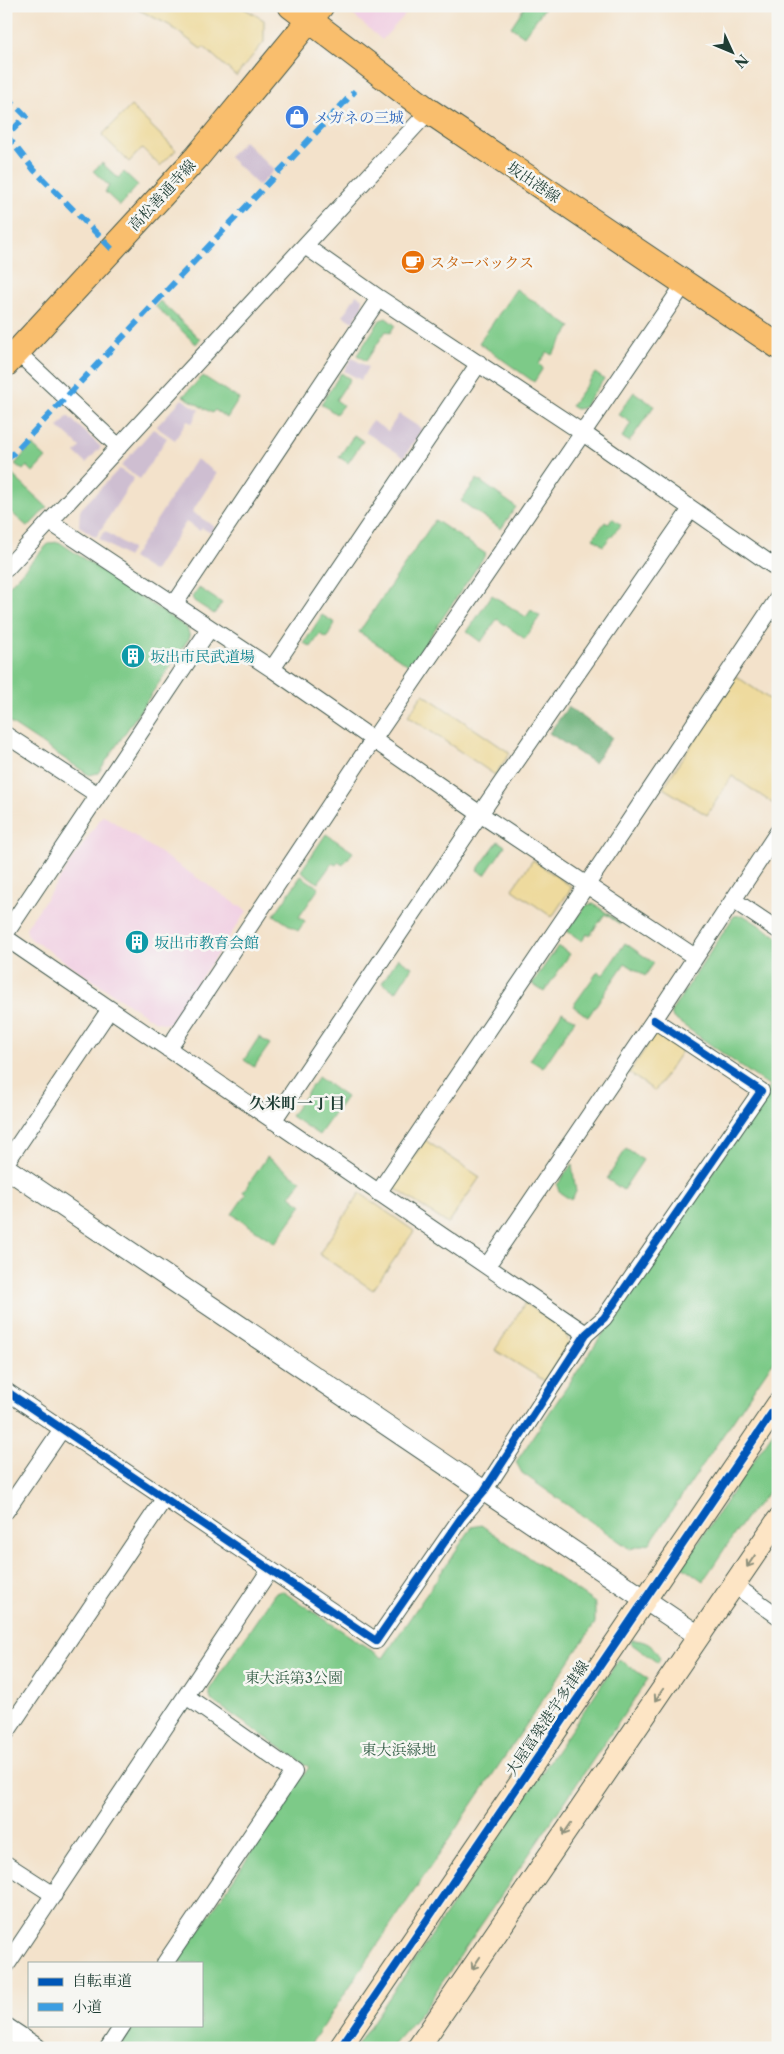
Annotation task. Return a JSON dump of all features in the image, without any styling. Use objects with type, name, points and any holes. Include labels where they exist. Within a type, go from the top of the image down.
[{"type":"main road","name":"坂出港線","points":[[307,11],[429,111],[778,346]]},
{"type":"main road","name":"高松善通寺線","points":[[12,358],[197,157],[307,11]]},
{"type":"main road","name":"大屋冨築港宇多津線","points":[[340,2048],[778,1404]]},
{"type":"main road","points":[[418,2048],[778,1520]]},
{"type":"street","points":[[6,569],[429,111]]},
{"type":"street","points":[[305,246],[379,298],[583,433],[778,568]]},
{"type":"street","points":[[168,1049],[373,740],[685,283]]},
{"type":"street","points":[[174,604],[379,298]]},
{"type":"street","points":[[12,358],[119,447]]},
{"type":"street","points":[[272,669],[479,363]]},
{"type":"street","points":[[273,1121],[480,814],[691,509]]},
{"type":"street","points":[[50,522],[272,669],[480,814],[695,957]]},
{"type":"street","points":[[378,1193],[778,598]]},
{"type":"street","points":[[6,933],[210,628]]},
{"type":"street","points":[[6,735],[98,795]]},
{"type":"street","points":[[487,1266],[654,1020],[778,832]]},
{"type":"street","points":[[733,900],[778,930]]},
{"type":"street","points":[[6,938],[586,1334]]},
{"type":"street","points":[[6,1163],[110,1009]]},
{"type":"street","points":[[6,1391],[376,1641],[461,1518],[484,1491],[586,1334],[610,1310],[761,1091],[654,1020]]},
{"type":"street","points":[[6,1168],[699,1636]]},
{"type":"street","points":[[6,1511],[62,1429]]},
{"type":"street","points":[[6,1733],[164,1499]]},
{"type":"street","points":[[6,1966],[270,1571]]},
{"type":"street","points":[[734,1586],[778,1616]]},
{"type":"street","points":[[166,1962],[294,1772],[186,1696]]},
{"type":"street","points":[[6,1864],[54,1895]]},
{"type":"street","points":[[108,2048],[122,2026]]},
{"type":"street","points":[[6,2028],[36,2048]]},
{"type":"shaded area","points":[[350,6],[413,6],[382,40],[351,13]]},
{"type":"shaded area","points":[[244,141],[274,170],[259,186],[229,157]]},
{"type":"shaded area","points":[[356,295],[363,299],[362,308],[353,322],[343,316]]},
{"type":"shaded area","points":[[352,358],[368,367],[361,380],[344,371]]},
{"type":"shaded area","points":[[182,399],[199,410],[192,423],[187,421],[175,440],[156,427]]},
{"type":"shaded area","points":[[399,414],[422,429],[404,457],[365,432],[372,421],[388,431]]},
{"type":"shaded area","points":[[68,416],[101,447],[86,463],[75,453],[80,447],[58,427]]},
{"type":"shaded area","points":[[153,429],[167,438],[140,479],[121,466]]},
{"type":"shaded area","points":[[196,459],[217,473],[192,512],[215,527],[211,533],[202,528],[200,531],[186,522],[154,572],[132,558]]},
{"type":"shaded area","points":[[119,469],[134,478],[96,537],[79,526],[80,510]]},
{"type":"shaded area","points":[[105,531],[132,549],[127,557],[99,539]]},
{"type":"shaded area","points":[[103,815],[247,911],[169,1024],[154,1021],[28,937],[26,928]]},
{"type":"green space","points":[[525,6],[546,6],[524,36],[511,27]]},
{"type":"green space","points":[[102,163],[118,178],[124,172],[138,185],[120,206],[105,192],[109,186],[93,171]]},
{"type":"green space","points":[[516,289],[571,327],[552,355],[547,352],[539,364],[543,368],[534,382],[479,343]]},
{"type":"green space","points":[[160,301],[200,339],[196,344],[155,306]]},
{"type":"green space","points":[[386,318],[395,325],[390,333],[386,331],[366,361],[357,355],[380,320]]},
{"type":"green space","points":[[341,373],[350,379],[336,400],[343,405],[336,414],[321,404]]},
{"type":"green space","points":[[595,373],[604,379],[583,408],[576,409],[571,406]]},
{"type":"green space","points":[[203,376],[239,399],[227,418],[215,410],[212,413],[183,396]]},
{"type":"green space","points":[[634,392],[654,406],[629,442],[622,437],[631,423],[618,414]]},
{"type":"green space","points":[[354,435],[363,441],[348,463],[339,457]]},
{"type":"green space","points":[[32,445],[46,458],[33,472],[27,466],[23,470],[15,464]]},
{"type":"green space","points":[[8,471],[47,507],[28,527],[6,508],[6,473]]},
{"type":"green space","points":[[477,479],[516,507],[501,529],[461,501]]},
{"type":"green space","points":[[612,518],[621,525],[603,546],[593,538],[605,522],[608,524]]},
{"type":"green space","points":[[435,520],[486,554],[410,666],[359,632]]},
{"type":"green space","points":[[59,542],[187,628],[190,637],[98,773],[89,775],[6,720],[6,589],[49,543]]},
{"type":"green space","points":[[199,588],[222,603],[214,614],[194,601],[192,597]]},
{"type":"green space","points":[[492,595],[526,617],[531,610],[540,616],[525,639],[497,619],[481,642],[467,632]]},
{"type":"green space","points":[[322,615],[335,623],[327,638],[320,634],[311,647],[304,643]]},
{"type":"green space","points":[[568,707],[612,737],[594,763],[549,733]]},
{"type":"green space","points":[[326,834],[353,852],[343,865],[338,862],[336,865],[332,863],[318,883],[301,871]]},
{"type":"green space","points":[[498,841],[505,846],[485,875],[477,870]]},
{"type":"green space","points":[[301,876],[319,888],[299,917],[305,921],[298,931],[274,915]]},
{"type":"green space","points":[[594,904],[621,923],[605,914],[590,935],[587,934],[582,941],[567,931],[586,905]]},
{"type":"green space","points":[[743,915],[778,937],[778,1354],[650,1543],[630,1549],[522,1473],[516,1462],[770,1087],[673,1018],[671,1012],[734,916]]},
{"type":"green space","points":[[625,943],[654,963],[645,976],[625,963],[588,1017],[573,1006],[598,971],[603,975]]},
{"type":"green space","points":[[558,946],[570,954],[544,992],[532,984]]},
{"type":"green space","points":[[398,958],[412,967],[396,992],[382,983]]},
{"type":"green space","points":[[562,1012],[575,1020],[543,1068],[530,1060]]},
{"type":"green space","points":[[259,1037],[270,1044],[254,1067],[244,1060]]},
{"type":"green space","points":[[318,1077],[346,1097],[319,1135],[291,1116]]},
{"type":"green space","points":[[626,1149],[643,1160],[623,1190],[607,1179]]},
{"type":"green space","points":[[267,1157],[301,1181],[290,1196],[302,1205],[275,1243],[232,1214],[246,1194],[243,1192]]},
{"type":"green space","points":[[572,1164],[576,1192],[571,1200],[559,1192],[557,1185]]},
{"type":"green space","points":[[778,1425],[778,1482],[744,1520],[703,1581],[682,1566]]},
{"type":"green space","name":"東大浜緑地","points":[[481,1525],[595,1603],[595,1623],[308,2048],[119,2048],[133,2026],[202,2026],[202,1962],[178,1962],[309,1767],[211,1700],[209,1690],[275,1593],[282,1591],[383,1658],[472,1527]]},
{"type":"green space","points":[[632,1640],[642,1641],[653,1647],[660,1659],[658,1663],[630,1643]]},
{"type":"green space","points":[[619,1659],[648,1679],[424,2009],[390,2048],[355,2048]]},
{"type":"sand","points":[[131,6],[240,6],[264,20],[264,42],[236,76],[204,47],[201,49],[169,25]]},
{"type":"sand","points":[[131,106],[176,150],[160,166],[142,148],[129,162],[102,135]]},
{"type":"sand","points":[[736,676],[778,705],[778,807],[732,776],[707,815],[663,788]]},
{"type":"sand","points":[[423,694],[510,753],[495,775],[408,716]]},
{"type":"sand","points":[[533,860],[572,887],[552,917],[512,889]]},
{"type":"sand","points":[[655,1034],[682,1051],[655,1091],[629,1073]]},
{"type":"sand","points":[[425,1140],[480,1177],[448,1224],[393,1187]]},
{"type":"sand","points":[[360,1193],[414,1231],[373,1290],[319,1254]]},
{"type":"sand","points":[[525,1303],[565,1329],[569,1344],[545,1381],[495,1350]]},
{"type":"marked path","points":[[6,461],[355,91]]},
{"type":"marked path","points":[[6,96],[26,116],[7,136],[34,170],[112,249]]},
{"type":"cycle path","points":[[6,1391],[376,1641],[461,1518],[484,1491],[586,1334],[604,1318],[761,1091],[654,1020]]},
{"type":"cycle path","points":[[340,2048],[778,1404]]},
{"type":"place","name":"メガネの三城","points":[[297,117]]},
{"type":"place","name":"スターバックス","points":[[413,262]]},
{"type":"place","name":"坂出市民武道場","points":[[133,656]]},
{"type":"place","name":"坂出市教育会館","points":[[137,942]]},
{"type":"district","name":"久米町一丁目","points":[[297,1103]]},
{"type":"park label","name":"東大浜第3公園","points":[[294,1677]]}]
